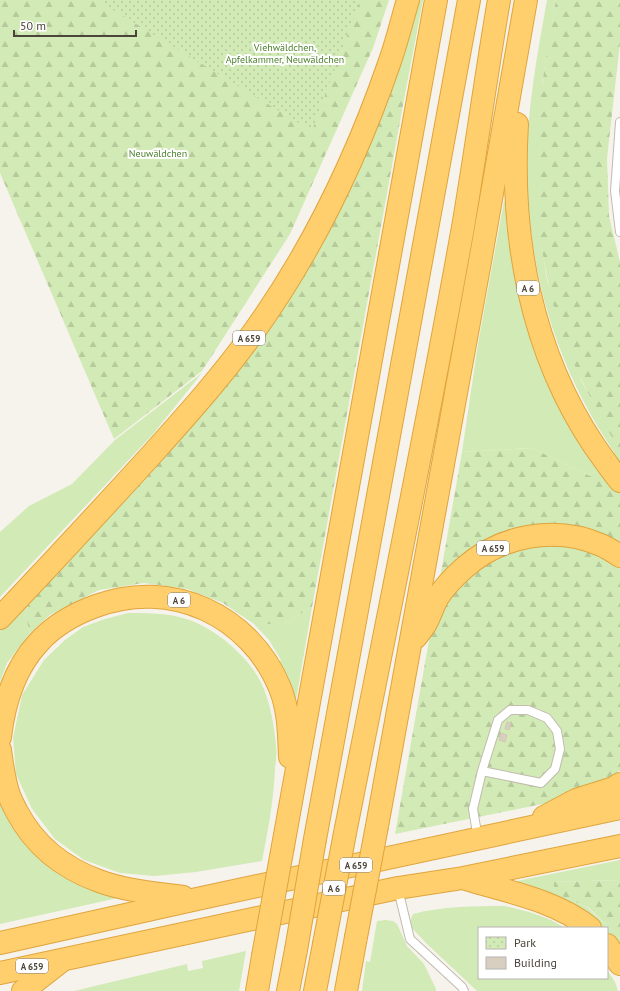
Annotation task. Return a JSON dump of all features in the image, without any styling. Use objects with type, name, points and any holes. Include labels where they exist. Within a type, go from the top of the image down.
[{"type":"highway","name":"A 659","points":[[0,618],[116,494],[191,410],[253,333],[318,228],[353,156],[390,60],[408,0]]},
{"type":"highway","points":[[257,991],[436,0]]},
{"type":"highway","name":"A 6","points":[[288,991],[469,0]]},
{"type":"highway","name":"A 6","points":[[315,991],[459,248],[500,0]]},
{"type":"highway","name":"A 6","points":[[348,987],[526,0]]},
{"type":"highway","name":"A 6","points":[[513,73],[517,122],[515,158],[516,199],[527,286],[539,330],[565,395],[580,424],[620,481]]},
{"type":"highway","name":"A 659","points":[[409,648],[425,624],[438,597],[455,576],[475,559],[505,543],[522,537],[559,535],[579,538],[601,545],[620,556]]},
{"type":"highway","name":"A 6","points":[[0,737],[2,717],[11,685],[24,662],[38,643],[60,623],[85,610],[112,600],[126,597],[163,597],[178,600],[206,610],[226,621],[244,634],[259,650],[271,668],[281,690],[289,728],[290,805]]},
{"type":"highway","points":[[0,750],[3,772],[9,796],[23,823],[34,838],[49,854],[76,871],[100,882],[132,890],[197,899]]},
{"type":"highway","name":"A 659","points":[[515,831],[576,800],[614,788],[620,784]]},
{"type":"highway","name":"A 659","points":[[0,943],[620,808]]},
{"type":"highway","name":"A 659","points":[[0,973],[398,888],[463,878],[620,846]]},
{"type":"highway","points":[[463,878],[552,905],[567,912],[589,927]]},
{"type":"highway","points":[[608,946],[620,964]]},
{"type":"highway","points":[[24,991],[63,959]]},
{"type":"lane","points":[[620,122],[615,191],[620,232]]},
{"type":"lane","points":[[478,839],[473,810],[482,771],[498,720],[510,710],[528,710],[546,718],[557,731],[560,749],[554,769],[541,783],[482,771]]},
{"type":"lane","points":[[398,888],[410,939],[462,987],[464,991]]},
{"type":"green space","name":"Neuwäldchen","points":[[0,0],[389,0],[373,48],[290,234],[202,371],[114,439],[0,173]]},
{"type":"green space","name":"Viehwäldchen, Apfelkammer, Neuwäldchen","points":[[97,0],[360,0],[312,131]]},
{"type":"green space","points":[[415,0],[423,0],[405,94],[385,91]]},
{"type":"green space","points":[[547,0],[556,0],[542,83],[540,227],[546,276],[561,329],[582,382],[619,448],[614,452],[594,420],[576,386],[562,353],[540,283],[533,247],[527,171],[528,128],[533,85]]},
{"type":"green space","points":[[556,0],[620,0],[620,43],[607,158],[609,216],[620,262],[620,770],[611,779],[552,802],[395,834],[462,452],[532,448],[590,476],[598,466],[618,448],[586,390],[566,344],[553,305],[543,257],[536,182],[537,134],[542,84]]},
{"type":"green space","points":[[385,91],[405,94],[312,607],[284,624],[254,624],[223,603],[187,589],[144,583],[99,590],[50,615],[30,633],[25,614],[32,595],[221,387]]},
{"type":"green space","points":[[504,201],[508,202],[513,246],[598,466],[590,476],[532,448],[462,452],[478,344]]},
{"type":"green space","points":[[202,373],[153,434],[0,597],[0,532],[29,506],[72,484],[115,440]]},
{"type":"green space","points":[[32,595],[25,614],[30,633],[7,663],[0,682],[0,629]]},
{"type":"green space","points":[[312,607],[296,700],[294,701],[279,662],[281,660],[269,640],[254,624],[284,624]]},
{"type":"green space","points":[[128,613],[176,616],[205,627],[236,650],[253,669],[263,686],[271,712],[276,751],[272,803],[262,861],[196,872],[155,876],[120,873],[84,860],[55,839],[32,809],[16,774],[13,738],[22,695],[44,660],[65,640],[83,627]]},
{"type":"green space","points":[[0,804],[13,829],[38,858],[63,877],[89,889],[118,898],[0,924]]},
{"type":"green space","points":[[620,860],[620,880],[554,882],[553,891],[588,908],[620,938],[620,950],[608,935],[608,927],[599,927],[512,882]]},
{"type":"green space","points":[[620,880],[620,938],[589,908],[553,892],[554,882]]},
{"type":"green space","points":[[482,906],[505,906],[529,912],[544,917],[563,927],[478,927],[478,979],[608,979],[608,972],[615,982],[618,991],[477,991],[427,944],[411,927],[410,921],[413,914],[424,911]]},
{"type":"green space","points":[[377,921],[393,921],[397,924],[407,946],[424,964],[436,991],[362,991],[366,961],[370,962]]},
{"type":"green space","points":[[246,951],[239,991],[74,991],[187,964],[188,971],[203,968],[202,961]]},
{"type":"building","points":[[507,722],[511,723],[509,730],[505,729]]},
{"type":"building","points":[[501,733],[507,735],[505,742],[499,740]]}]
